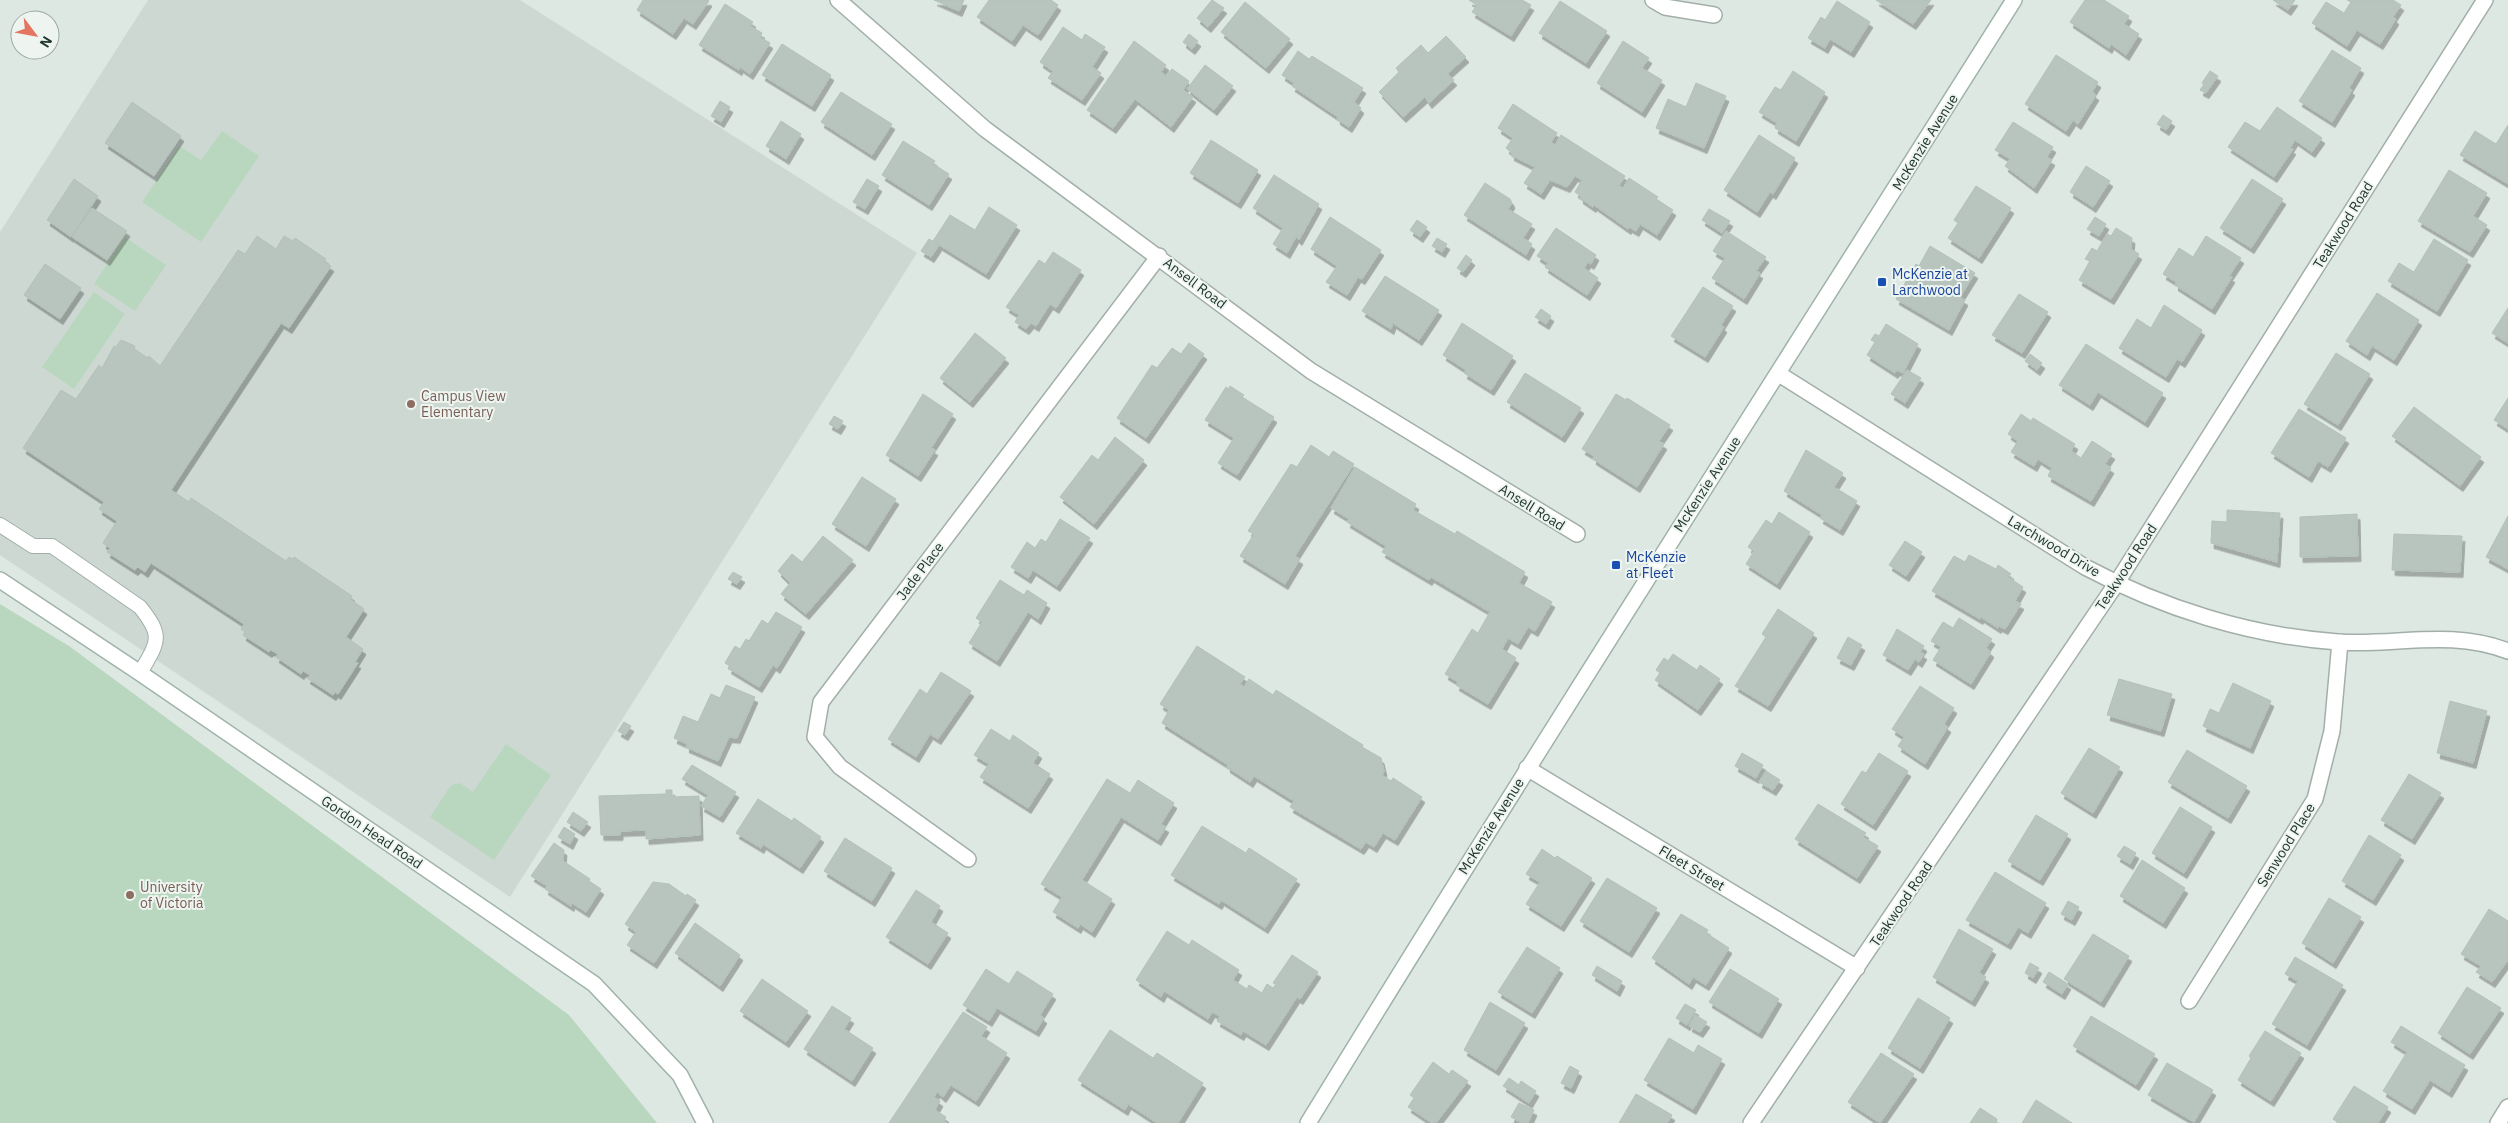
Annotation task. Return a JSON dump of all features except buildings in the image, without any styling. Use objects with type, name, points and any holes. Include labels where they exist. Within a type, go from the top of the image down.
[{"type":"street","name":"Ansell Road","points":[[838,0],[985,129],[1159,256],[1311,371],[1576,534]]},
{"type":"street","points":[[1653,0],[1665,7],[1714,15]]},
{"type":"street","name":"McKenzie Avenue","points":[[1308,1123],[1527,768],[1779,374],[2014,0]]},
{"type":"street","name":"Teakwood Road","points":[[1751,1123],[2116,584],[2485,0]]},
{"type":"street","name":"Jade Place","points":[[968,859],[840,767],[816,737],[821,702],[1159,256]]},
{"type":"street","name":"Larchwood Drive","points":[[1779,374],[2084,567],[2116,584],[2187,612],[2230,624],[2283,635],[2340,642],[2421,638],[2450,639],[2508,650]]},
{"type":"street","name":"Gordon Head Road","points":[[0,580],[140,673],[594,984],[680,1074],[705,1123]]},
{"type":"street","name":"Senwood Place","points":[[2190,1001],[2315,799],[2332,732],[2340,642]]},
{"type":"street","name":"Fleet Street","points":[[1527,768],[1857,968]]},
{"type":"lane","points":[[0,525],[33,546],[52,546],[140,607],[150,619],[156,633],[156,646],[140,673]]},
{"type":"shaded area","name":"Campus View Elementary","points":[[148,0],[520,0],[917,253],[510,897],[0,555],[0,232]]},
{"type":"green space","points":[[222,131],[259,156],[201,242],[142,202],[179,146],[201,160]]},
{"type":"green space","points":[[125,237],[166,265],[135,311],[94,284]]},
{"type":"green space","points":[[94,292],[125,314],[74,389],[42,367]]},
{"type":"green space","name":"University of Victoria","points":[[0,604],[69,646],[569,1015],[657,1123],[0,1123]]},
{"type":"green space","points":[[506,744],[551,775],[494,860],[430,817],[451,785],[460,783],[473,792]]},
{"type":"place","name":"McKenzie at Larchwood","points":[[1882,282]]},
{"type":"place","name":"Campus View Elementary","points":[[411,404]]},
{"type":"place","name":"McKenzie at Fleet","points":[[1616,565]]},
{"type":"place","name":"University of Victoria","points":[[130,895]]}]
